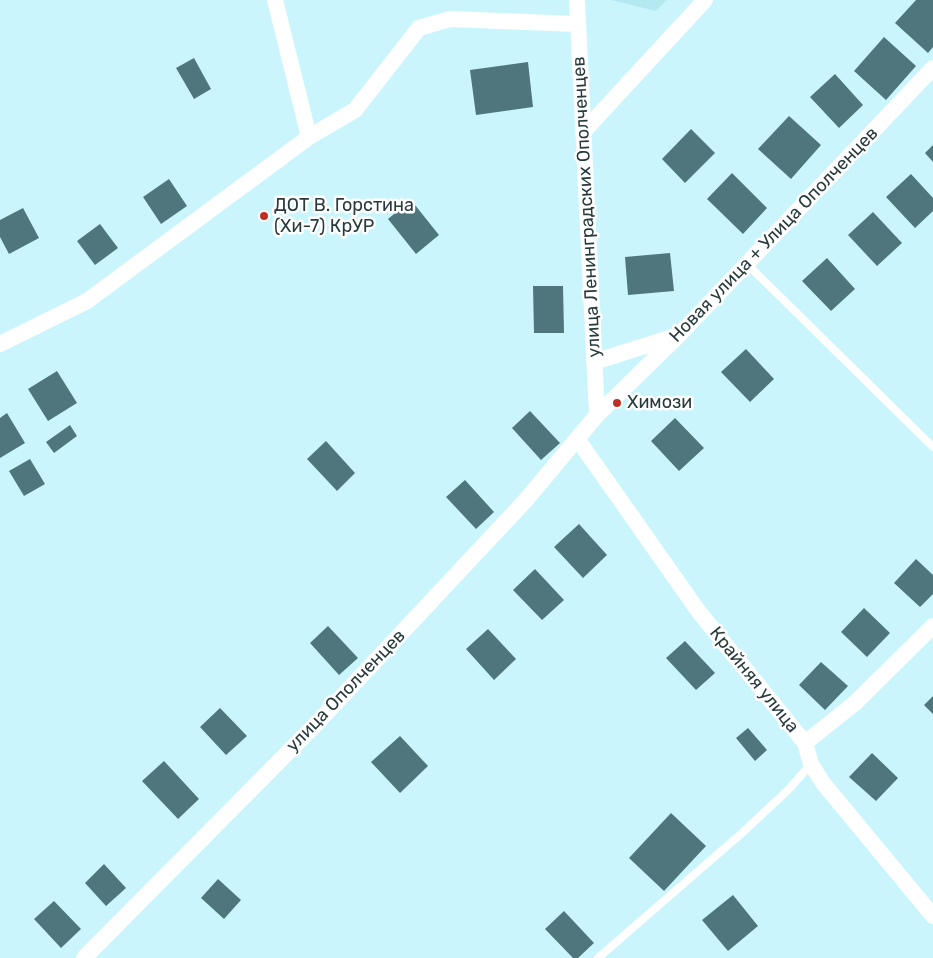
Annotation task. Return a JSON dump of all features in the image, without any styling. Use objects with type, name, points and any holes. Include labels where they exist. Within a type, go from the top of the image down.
[{"type":"street","points":[[275,0],[309,137]]},
{"type":"street","name":"улица Ленинградских Ополченцев","points":[[577,0],[597,415]]},
{"type":"street","points":[[583,132],[705,0]]},
{"type":"street","points":[[0,344],[87,300],[309,137],[355,110],[420,28],[450,18],[577,24]]},
{"type":"street","name":"Новая улица + Улица Ополченцев","points":[[597,415],[679,335],[933,68]]},
{"type":"street","points":[[594,362],[679,335]]},
{"type":"street","name":"улица Ополченцев","points":[[84,958],[318,722],[526,501],[597,415]]},
{"type":"street","name":"Крайняя улица","points":[[578,440],[699,612],[806,743],[811,764],[823,783],[933,916]]},
{"type":"street","points":[[806,743],[855,703],[933,626]]},
{"type":"lane","points":[[746,263],[933,447]]},
{"type":"lane","points":[[598,958],[742,833],[789,789],[811,764]]},
{"type":"shaded area","points":[[611,0],[667,0],[656,11]]},
{"type":"building","points":[[916,0],[933,0],[933,47],[928,53],[895,23]]},
{"type":"building","points":[[884,37],[916,66],[886,100],[854,71]]},
{"type":"building","points":[[194,58],[211,89],[194,99],[176,68]]},
{"type":"building","points":[[528,62],[533,107],[476,115],[470,70]]},
{"type":"building","points":[[835,74],[863,105],[839,128],[810,97]]},
{"type":"building","points":[[789,116],[821,145],[791,179],[758,149]]},
{"type":"building","points":[[691,129],[715,153],[685,183],[662,159]]},
{"type":"building","points":[[933,145],[933,162],[925,153]]},
{"type":"building","points":[[732,173],[767,208],[743,234],[707,199]]},
{"type":"building","points":[[911,174],[933,198],[933,211],[915,228],[886,197]]},
{"type":"building","points":[[169,179],[187,206],[161,224],[143,197]]},
{"type":"building","points":[[411,200],[439,235],[416,254],[388,219]]},
{"type":"building","points":[[23,208],[39,238],[9,254],[0,237],[0,220]]},
{"type":"building","points":[[873,212],[902,243],[877,266],[848,235]]},
{"type":"building","points":[[100,224],[118,248],[95,265],[77,241]]},
{"type":"building","points":[[670,253],[674,291],[628,295],[625,257]]},
{"type":"building","points":[[827,258],[855,289],[831,311],[802,281]]},
{"type":"building","points":[[533,286],[563,286],[564,333],[534,333]]},
{"type":"building","points":[[746,349],[774,379],[750,402],[721,372]]},
{"type":"building","points":[[57,371],[77,403],[48,421],[28,389]]},
{"type":"building","points":[[530,411],[560,443],[541,460],[512,428]]},
{"type":"building","points":[[7,413],[25,443],[0,458],[0,418]]},
{"type":"building","points":[[675,418],[704,448],[679,471],[651,441]]},
{"type":"building","points":[[70,425],[77,436],[54,453],[46,442]]},
{"type":"building","points":[[326,441],[355,473],[337,491],[307,459]]},
{"type":"building","points":[[30,459],[45,484],[24,496],[9,471]]},
{"type":"building","points":[[465,480],[494,512],[476,529],[446,497]]},
{"type":"building","points":[[579,524],[607,555],[583,578],[554,547]]},
{"type":"building","points":[[916,559],[933,575],[933,594],[920,607],[894,583]]},
{"type":"building","points":[[535,569],[564,600],[542,620],[513,590]]},
{"type":"building","points":[[864,608],[890,633],[867,657],[841,632]]},
{"type":"building","points":[[328,626],[358,658],[339,675],[310,643]]},
{"type":"building","points":[[488,629],[516,659],[494,680],[466,649]]},
{"type":"building","points":[[685,641],[715,673],[696,690],[666,658]]},
{"type":"building","points":[[821,662],[848,686],[825,710],[799,685]]},
{"type":"building","points":[[933,696],[933,714],[924,705]]},
{"type":"building","points":[[220,708],[247,736],[226,755],[200,727]]},
{"type":"building","points":[[748,728],[767,750],[755,761],[736,738]]},
{"type":"building","points":[[400,736],[428,766],[400,793],[371,762]]},
{"type":"building","points":[[872,753],[898,778],[876,801],[849,777]]},
{"type":"building","points":[[164,761],[199,799],[178,819],[142,781]]},
{"type":"building","points":[[671,813],[706,846],[664,891],[629,858]]},
{"type":"building","points":[[104,864],[126,888],[106,906],[85,883]]},
{"type":"building","points":[[218,879],[241,900],[224,919],[201,898]]},
{"type":"building","points":[[733,895],[758,926],[728,951],[702,920]]},
{"type":"building","points":[[54,901],[81,929],[61,948],[34,919]]},
{"type":"building","points":[[564,911],[594,943],[578,958],[573,958],[545,929]]},
{"type":"place","name":"ДОТ В. Горстина (Хи-7) КрУР","points":[[264,216]]},
{"type":"place","name":"Химози","points":[[617,403]]}]
